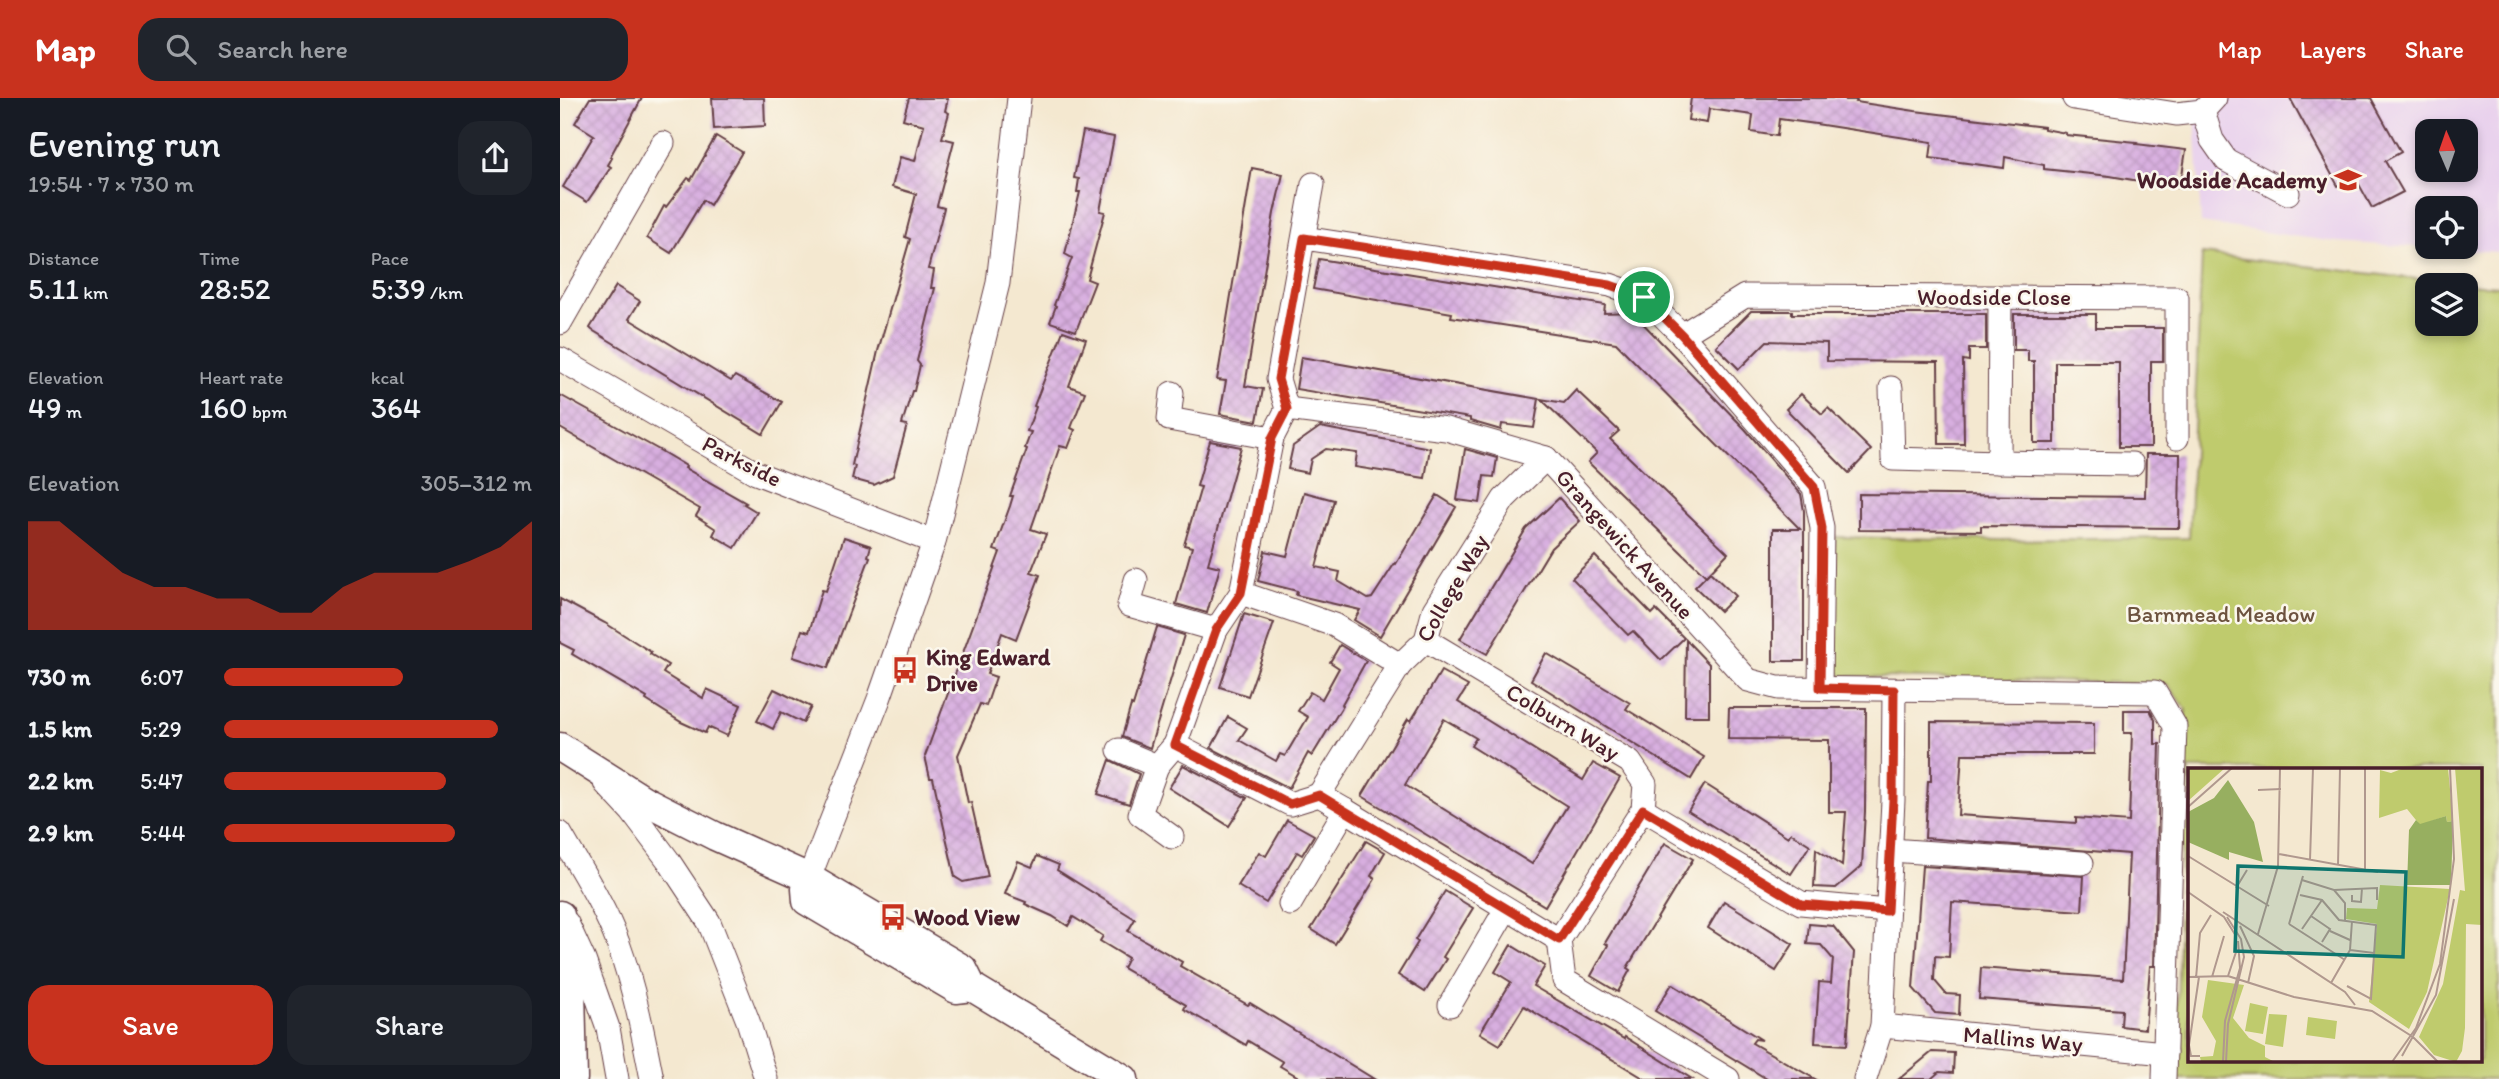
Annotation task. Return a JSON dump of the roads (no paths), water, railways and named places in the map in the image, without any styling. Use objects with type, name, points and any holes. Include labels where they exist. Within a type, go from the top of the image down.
[{"type":"main road","points":[[560,747],[644,800],[715,836],[809,878],[842,897],[963,970],[972,987],[1124,1079]]},
{"type":"main road","points":[[809,878],[807,901],[956,989],[972,987]]},
{"type":"main road","points":[[560,915],[571,988],[573,1079]]},
{"type":"street","points":[[809,878],[879,699],[934,542],[998,283],[1019,98]]},
{"type":"street","points":[[2074,98],[2176,114],[2209,105],[2212,140],[2226,160],[2288,193]]},
{"type":"street","points":[[560,323],[663,143]]},
{"type":"street","points":[[1172,837],[1140,814],[1157,766],[1175,745],[1216,630],[1241,593],[1272,438],[1287,409],[1278,379],[1313,184]]},
{"type":"street","points":[[1304,238],[1610,285],[1644,297],[1682,335],[1814,487],[1822,528],[1820,688]]},
{"type":"street","name":"Woodside Close","points":[[1682,335],[1745,296],[2177,298],[2177,438]]},
{"type":"street","points":[[1999,462],[2000,297]]},
{"type":"street","name":"Parkside","points":[[560,359],[756,473],[934,542]]},
{"type":"street","points":[[1891,387],[1893,459],[2132,464]]},
{"type":"street","points":[[1172,393],[1169,419],[1272,438]]},
{"type":"street","name":"Grangewick Avenue","points":[[1287,409],[1446,429],[1546,457],[1748,680],[1778,688],[2155,692],[2175,726],[2165,1053]]},
{"type":"street","name":"College Way","points":[[1319,795],[1400,665],[1426,640],[1434,610],[1504,499],[1546,457]]},
{"type":"street","points":[[1136,580],[1129,605],[1216,630]]},
{"type":"street","points":[[1241,593],[1334,625],[1400,665]]},
{"type":"street","name":"Colburn Way","points":[[1426,640],[1630,762],[1645,784],[1643,809]]},
{"type":"street","points":[[1865,1079],[1882,1026],[1894,690]]},
{"type":"street","points":[[1175,745],[1290,804],[1319,795],[1559,940]]},
{"type":"street","points":[[1119,750],[1157,766]]},
{"type":"street","points":[[591,768],[632,813],[668,860],[709,922],[748,1021],[766,1079]]},
{"type":"street","points":[[1728,1079],[1564,980],[1559,940],[1643,809],[1801,904],[1887,911]]},
{"type":"street","points":[[1290,904],[1345,810]]},
{"type":"street","points":[[560,833],[587,879],[617,941],[638,1007],[652,1079]]},
{"type":"street","points":[[1890,850],[2082,863]]},
{"type":"street","points":[[560,908],[584,960],[608,1028],[617,1079]]},
{"type":"street","points":[[1450,1005],[1506,909]]},
{"type":"street","name":"Mallins Way","points":[[1882,1026],[2165,1053]]},
{"type":"street","points":[[2164,1079],[2165,1053]]},
{"type":"place","name":"Woodside Academy","points":[[2348,180]]},
{"type":"place","name":"King Edward Drive","points":[[905,670]]},
{"type":"place","name":"Wood View","points":[[893,917]]},
{"type":"park label","name":"Barnmead Meadow","points":[[2221,614]]}]
